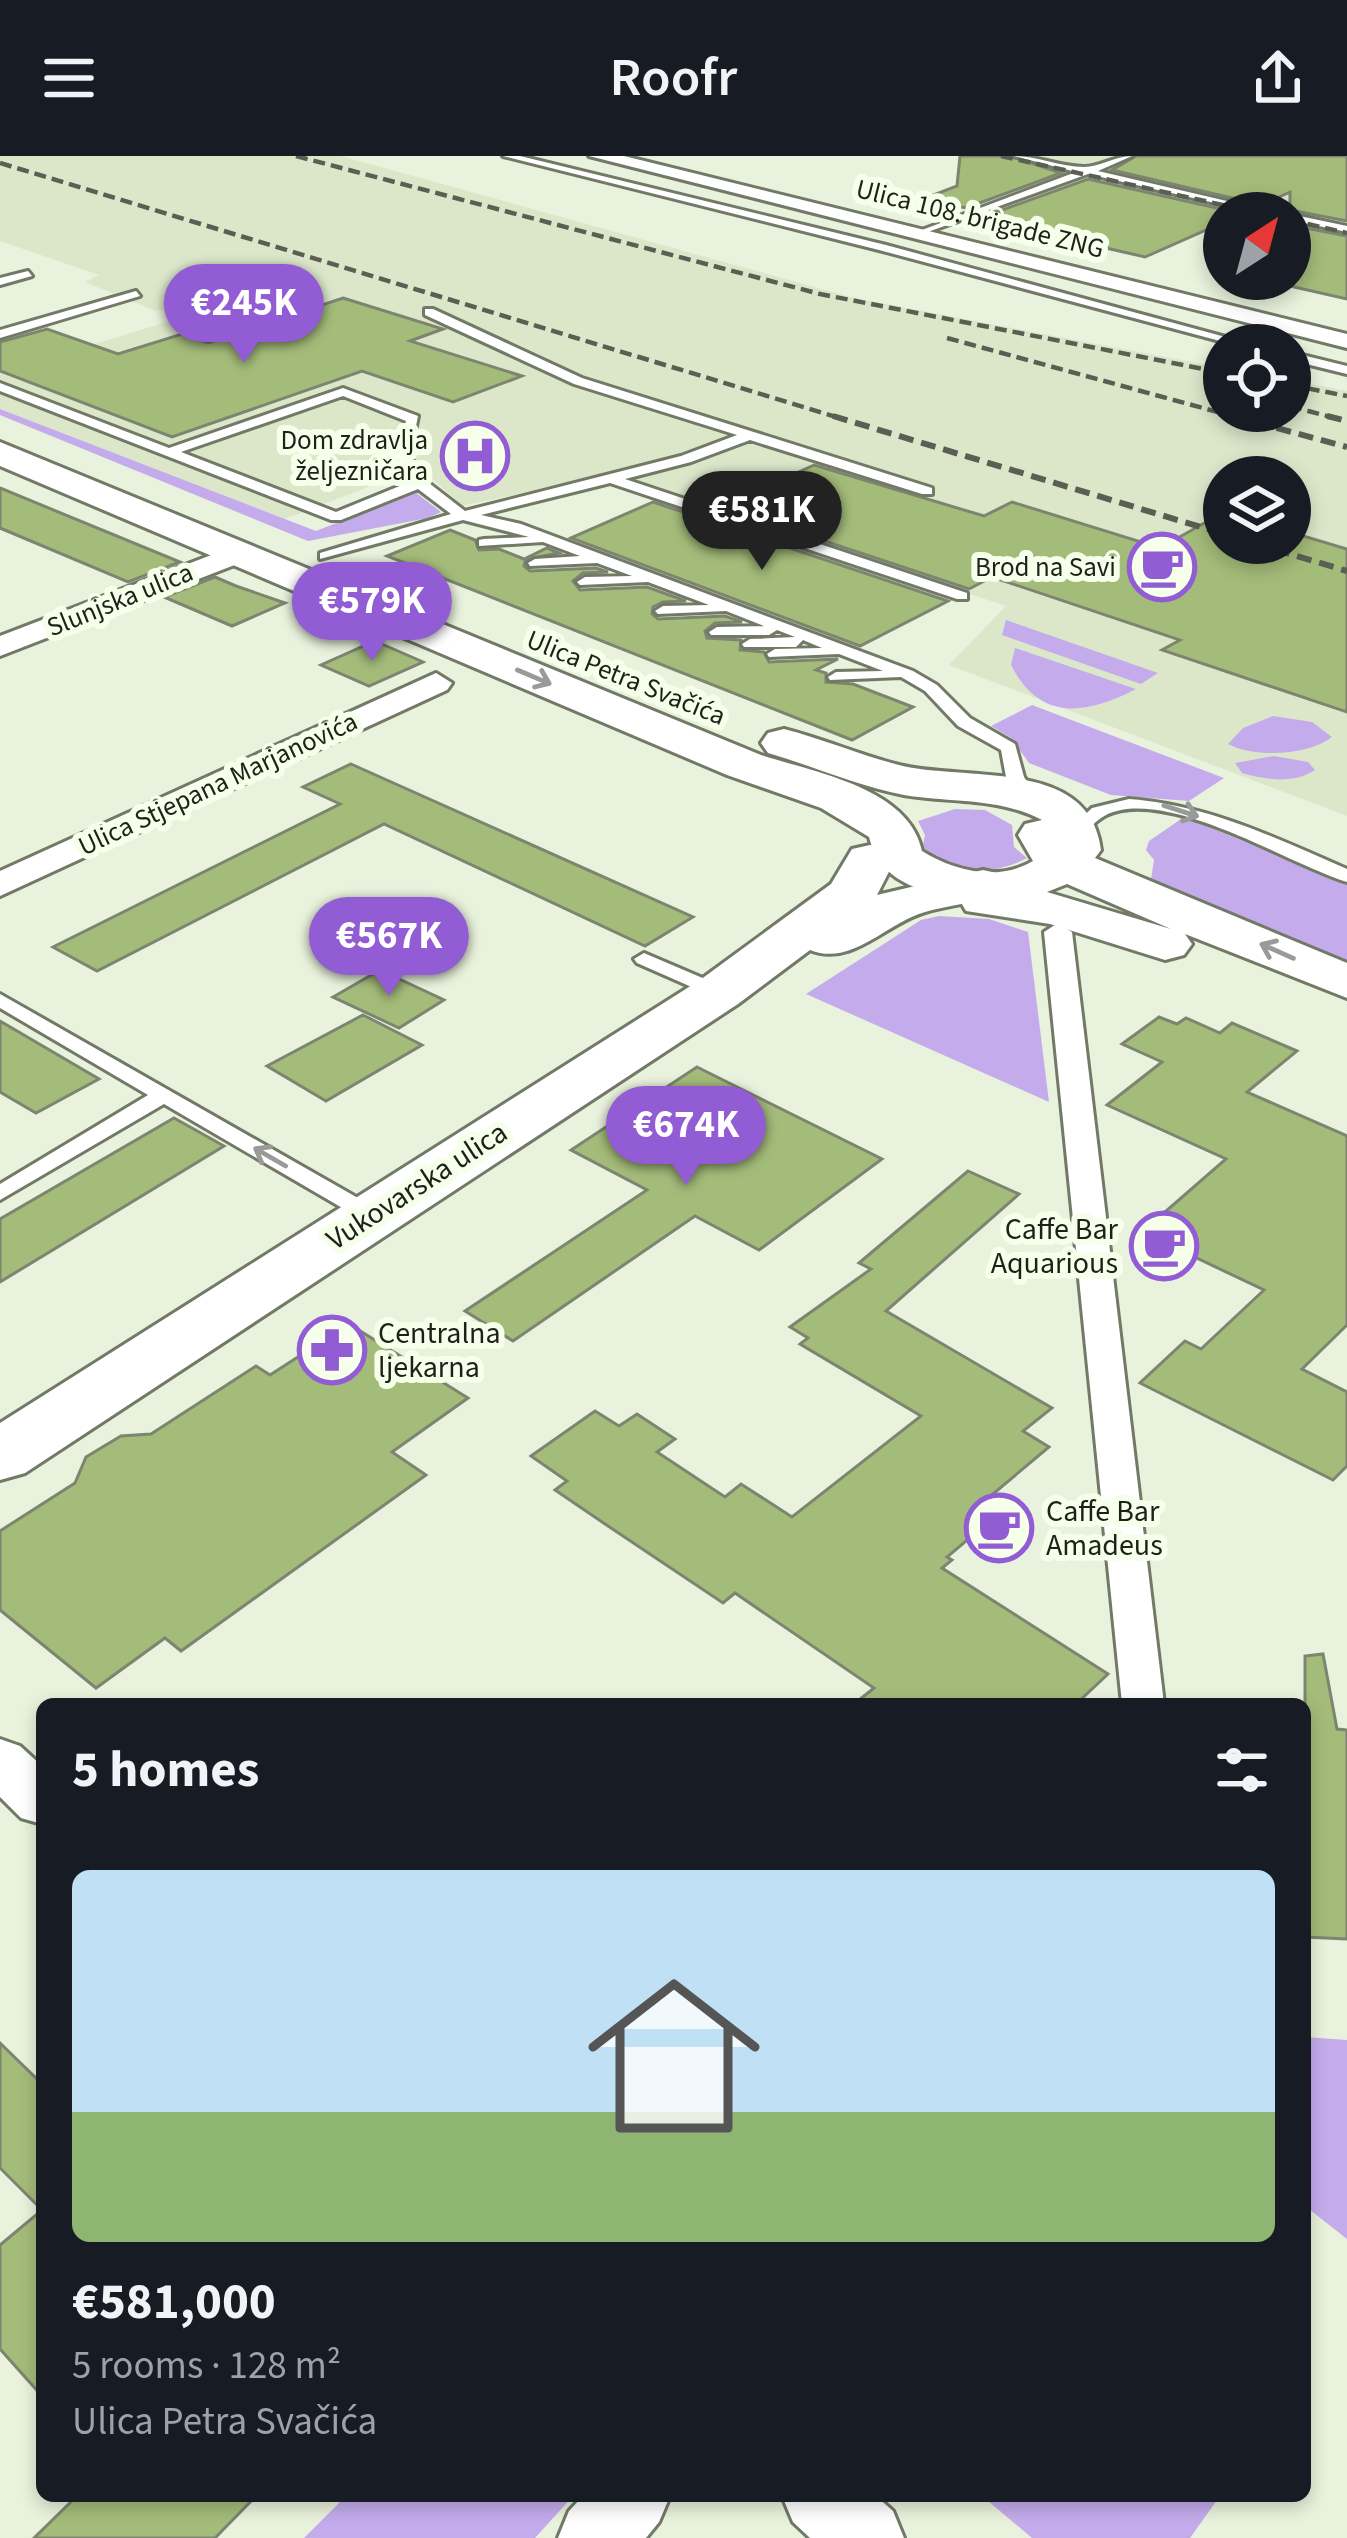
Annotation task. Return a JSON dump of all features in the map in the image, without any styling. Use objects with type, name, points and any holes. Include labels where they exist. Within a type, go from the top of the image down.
[{"type":"main road","name":"Ulica Petra Svačića","points":[[0,424],[325,556],[764,754]]},
{"type":"main road","name":"Ulica Petra Svačića","points":[[0,453],[240,553],[764,754]]},
{"type":"main road","points":[[764,754],[903,781],[1028,796],[1060,813],[1073,848]]},
{"type":"main road","points":[[764,754],[938,798],[987,799],[1023,810],[1041,824],[1044,842],[1073,848],[1126,892],[1186,932],[1347,1026]]},
{"type":"main road","points":[[764,754],[778,787],[847,816],[872,838],[895,881],[928,894],[1044,906],[1186,932]]},
{"type":"main road","points":[[872,838],[903,806],[938,798]]},
{"type":"main road","points":[[872,838],[894,837],[898,856],[940,878],[1072,899],[1347,982]]},
{"type":"main road","name":"Vukovarska ulica","points":[[0,1456],[719,992],[749,963],[854,894],[869,873],[872,838]]},
{"type":"main road","points":[[997,885],[1047,875],[1073,848]]},
{"type":"main road","name":"Vukovarska ulica","points":[[719,992],[765,978],[887,907],[928,894],[997,885]]},
{"type":"main road","name":"Vukovarska ulica","points":[[0,1439],[116,1379]]},
{"type":"street","name":"Ulica 108. brigade ZNG","points":[[599,156],[1347,341]]},
{"type":"street","name":"Slunjska ulica","points":[[0,647],[240,553]]},
{"type":"street","name":"Ulica Stjepana Marjanovića","points":[[0,885],[436,683]]},
{"type":"street","points":[[1058,932],[1142,1698]]},
{"type":"street","points":[[0,1762],[36,1795]]},
{"type":"street","points":[[596,2538],[628,2502]]},
{"type":"street","points":[[826,2502],[866,2538]]},
{"type":"lane","points":[[508,156],[1203,333]]},
{"type":"lane","points":[[1019,156],[1203,197]]},
{"type":"lane","points":[[918,235],[1127,156]]},
{"type":"lane","points":[[607,179],[645,167]]},
{"type":"lane","points":[[1311,222],[1347,230]]},
{"type":"lane","points":[[0,282],[28,274]]},
{"type":"lane","points":[[0,334],[136,294]]},
{"type":"lane","points":[[429,312],[578,381],[927,491]]},
{"type":"lane","points":[[1329,366],[1347,357]]},
{"type":"lane","points":[[1311,361],[1347,370]]},
{"type":"lane","points":[[0,387],[336,517],[420,483]]},
{"type":"lane","points":[[170,452],[343,392],[413,419],[403,457],[420,483],[461,515],[551,541],[908,674],[931,688],[964,722],[1009,748],[1015,777],[1028,796]]},
{"type":"lane","points":[[325,556],[461,515],[686,459],[748,436]]},
{"type":"lane","points":[[611,479],[962,596]]},
{"type":"lane","points":[[484,543],[551,541]]},
{"type":"lane","points":[[506,552],[573,549]]},
{"type":"lane","points":[[535,562],[602,560]]},
{"type":"lane","points":[[560,572],[626,569]]},
{"type":"lane","points":[[585,582],[652,579]]},
{"type":"lane","points":[[608,590],[675,588]]},
{"type":"lane","points":[[706,599],[659,606],[730,609]]},
{"type":"lane","points":[[692,622],[760,620]]},
{"type":"lane","points":[[717,632],[785,629]]},
{"type":"lane","points":[[750,644],[818,641]]},
{"type":"lane","points":[[776,654],[846,651]]},
{"type":"lane","points":[[809,667],[880,664]]},
{"type":"lane","points":[[836,677],[908,674]]},
{"type":"lane","points":[[866,689],[931,688]]},
{"type":"lane","points":[[1073,848],[1091,813],[1114,804],[1163,805],[1347,876]]},
{"type":"lane","points":[[644,959],[719,992]]},
{"type":"lane","points":[[0,1000],[371,1215]]},
{"type":"lane","points":[[0,1193],[163,1095]]},
{"type":"shaded area","points":[[0,156],[341,156],[854,298],[1203,364],[1203,432],[1311,432],[1311,384],[1347,391],[1347,816],[949,665],[1006,606],[609,475],[461,506],[420,467],[285,519],[0,409],[0,373],[173,320],[333,381],[385,355],[220,298],[156,311],[85,282],[99,275],[0,241]]},
{"type":"shaded area","points":[[1011,156],[1347,156],[1347,232],[1311,224],[1311,192],[1203,192],[1203,199]]},
{"type":"shaded area","points":[[0,409],[316,531],[415,492],[441,512],[308,541],[0,415]]},
{"type":"shaded area","points":[[1006,620],[1158,673],[1141,684],[1002,635]]},
{"type":"shaded area","points":[[1015,648],[1136,689],[1082,708],[1050,704],[1023,683],[1011,665]]},
{"type":"shaded area","points":[[1032,705],[1224,778],[1189,801],[1111,795],[1029,763],[1011,738],[991,726]]},
{"type":"shaded area","points":[[1273,716],[1312,722],[1332,737],[1309,748],[1281,753],[1228,744],[1243,728]]},
{"type":"shaded area","points":[[1274,756],[1308,762],[1315,770],[1289,779],[1270,779],[1242,773],[1235,763]]},
{"type":"shaded area","points":[[955,809],[985,810],[1012,825],[1014,847],[1027,858],[987,870],[960,869],[934,859],[922,850],[925,835],[918,821]]},
{"type":"shaded area","points":[[1184,817],[1347,883],[1347,963],[1151,879],[1154,860],[1146,850],[1149,841]]},
{"type":"shaded area","points":[[939,916],[989,919],[1028,932],[1049,1102],[806,994],[921,920]]},
{"type":"shaded area","points":[[1311,2037],[1347,2040],[1347,2239],[1311,2211]]},
{"type":"shaded area","points":[[340,2502],[568,2502],[535,2538],[304,2538]]},
{"type":"shaded area","points":[[989,2502],[1216,2502],[1190,2538],[1032,2538]]},
{"type":"building","points":[[960,156],[1010,156],[1061,173],[966,208],[923,199],[957,186]]},
{"type":"building","points":[[1136,156],[1347,156],[1347,221],[1311,214],[1311,192],[1206,192],[1112,170]]},
{"type":"building","points":[[1088,179],[1203,205],[1203,231],[1145,257],[1032,231],[1044,226],[991,214]]},
{"type":"building","points":[[1311,229],[1347,236],[1347,299],[1311,291]]},
{"type":"building","points":[[343,298],[443,329],[410,341],[522,376],[453,402],[362,371],[172,437],[0,371],[0,342],[47,329],[118,354],[182,334],[208,343]]},
{"type":"building","points":[[814,465],[984,516],[1012,502],[1160,548],[1203,524],[1203,564],[1311,564],[1311,538],[1347,549],[1347,712],[1162,650],[1180,640],[992,577],[969,589],[722,507]]},
{"type":"building","points":[[0,488],[180,562],[128,582],[0,528]]},
{"type":"building","points":[[653,502],[948,601],[860,646],[571,538]]},
{"type":"building","points":[[450,530],[475,540],[479,550],[499,549],[524,559],[547,548],[559,553],[526,559],[524,566],[530,571],[596,568],[608,572],[583,573],[573,581],[580,590],[647,587],[686,601],[653,607],[652,614],[658,619],[725,616],[742,622],[715,623],[705,631],[707,638],[741,640],[740,650],[764,652],[769,662],[838,659],[816,670],[826,673],[826,682],[853,684],[913,707],[852,740],[387,556]]},
{"type":"building","points":[[215,577],[285,603],[232,626],[164,597]]},
{"type":"building","points":[[375,641],[423,662],[369,686],[321,665]]},
{"type":"building","points":[[351,764],[693,917],[645,946],[384,824],[97,971],[53,947],[340,804],[303,787]]},
{"type":"building","points":[[380,970],[444,1000],[399,1028],[333,997]]},
{"type":"building","points":[[363,1015],[422,1045],[326,1101],[267,1066]]},
{"type":"building","points":[[1159,1017],[1177,1024],[1186,1018],[1220,1033],[1232,1023],[1297,1051],[1247,1092],[1347,1136],[1347,1325],[1302,1369],[1347,1392],[1347,1466],[1333,1480],[1140,1383],[1185,1341],[1201,1349],[1264,1290],[1142,1232],[1226,1159],[1107,1105],[1162,1062],[1122,1044]]},
{"type":"building","points":[[0,1021],[99,1079],[36,1113],[0,1092]]},
{"type":"building","points":[[697,1067],[882,1159],[759,1250],[695,1216],[513,1341],[465,1311],[647,1190],[571,1150]]},
{"type":"building","points":[[174,1118],[224,1146],[0,1282],[0,1219]]},
{"type":"building","points":[[968,1171],[1019,1194],[886,1311],[1052,1408],[1023,1431],[1049,1447],[981,1504],[998,1514],[947,1557],[952,1560],[942,1568],[1108,1674],[1082,1698],[862,1698],[874,1688],[735,1593],[723,1603],[608,1526],[555,1490],[567,1481],[531,1456],[595,1411],[619,1426],[637,1414],[675,1439],[657,1452],[725,1497],[741,1484],[792,1517],[921,1416],[800,1344],[808,1338],[790,1327],[871,1269],[859,1263]]},
{"type":"building","points":[[349,1324],[468,1398],[392,1452],[426,1475],[181,1651],[165,1638],[96,1688],[0,1610],[0,1531],[75,1483],[86,1457],[121,1436],[151,1434],[256,1366],[270,1375]]},
{"type":"building","points":[[1323,1654],[1337,1729],[1347,1730],[1347,1939],[1311,1937],[1311,1698],[1305,1698],[1305,1656]]},
{"type":"building","points":[[0,2043],[36,2078],[36,2204],[0,2168]]},
{"type":"building","points":[[36,2215],[36,2389],[0,2349],[0,2245]]},
{"type":"building","points":[[71,2502],[250,2502],[215,2538],[34,2538]]},
{"type":"railway","points":[[296,156],[820,294],[1203,369]]},
{"type":"railway","points":[[1001,156],[1203,201]]},
{"type":"railway","points":[[0,163],[843,419]]},
{"type":"railway","points":[[1311,225],[1347,233]]},
{"type":"railway","points":[[947,338],[1203,408]]},
{"type":"railway","points":[[1311,389],[1347,396]]},
{"type":"railway","points":[[1311,412],[1338,419]]},
{"type":"railway","points":[[833,416],[1203,528]]},
{"type":"railway","points":[[1327,416],[1347,421]]},
{"type":"railway","points":[[1291,432],[1347,447]]},
{"type":"railway","points":[[1311,560],[1347,571]]},
{"type":"place","name":"Dom zdravlja željezničara","points":[[475,456]]},
{"type":"place","name":"Brod na Savi","points":[[1162,567]]},
{"type":"place","name":"Caffe Bar Aquarious","points":[[1164,1246]]},
{"type":"place","name":"Centralna ljekarna","points":[[332,1350]]},
{"type":"place","name":"Caffe Bar Amadeus","points":[[999,1528]]}]
